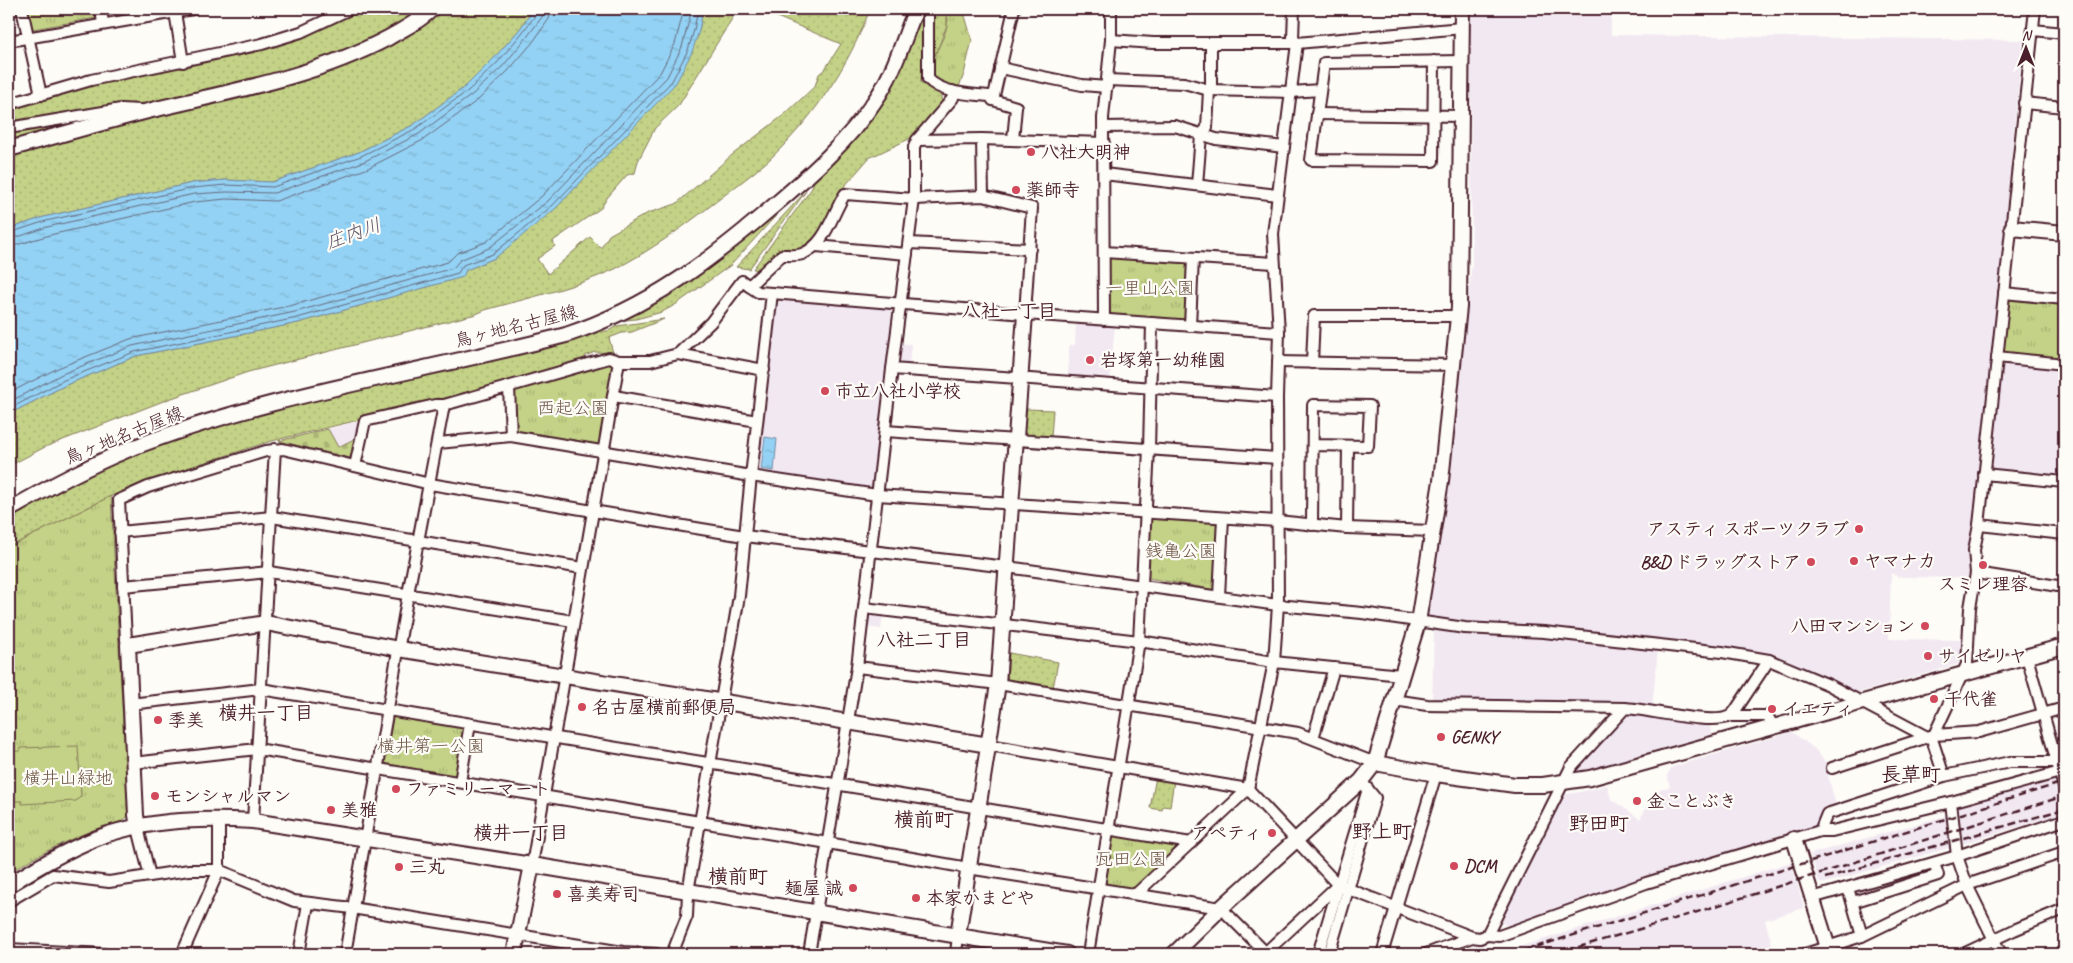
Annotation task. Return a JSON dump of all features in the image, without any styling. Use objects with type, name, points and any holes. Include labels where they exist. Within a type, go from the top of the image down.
[{"type":"street","points":[[22,9],[41,95]]},
{"type":"street","points":[[101,9],[103,24]]},
{"type":"street","points":[[9,41],[193,9]]},
{"type":"street","points":[[9,104],[91,80],[262,44],[301,32],[339,11],[350,9]]},
{"type":"street","points":[[9,149],[151,110],[259,86],[308,72],[376,44],[423,18],[432,9]]},
{"type":"street","name":"鳥ヶ地名古屋線","points":[[9,510],[85,469],[128,450],[198,426],[269,405],[566,335],[598,325],[645,302],[687,275],[754,222],[808,176],[841,142],[874,102],[883,87],[892,71],[916,9]]},
{"type":"street","points":[[928,9],[928,79],[933,84],[952,91],[990,96],[993,100],[1016,107],[1013,140]]},
{"type":"street","points":[[993,100],[1014,9]]},
{"type":"street","points":[[1104,320],[1104,127],[1111,40],[1111,9]]},
{"type":"street","points":[[1294,9],[1293,39],[1297,42]]},
{"type":"street","points":[[1174,954],[1221,908],[1296,840],[1364,786],[1374,763],[1418,622],[1441,481],[1458,316],[1462,9]]},
{"type":"street","points":[[1944,776],[1931,736],[1967,664],[1970,608],[1976,573],[1974,550],[1979,525],[2035,9]]},
{"type":"street","points":[[175,12],[183,62]]},
{"type":"street","points":[[1111,40],[1153,43],[1297,42],[1462,28]]},
{"type":"street","points":[[2033,30],[2064,33]]},
{"type":"street","points":[[1136,894],[1248,789],[1274,662],[1278,605],[1277,396],[1279,332],[1272,234],[1297,42]]},
{"type":"street","points":[[1197,185],[1201,134],[1208,128],[1211,43]]},
{"type":"street","points":[[1434,61],[1433,161],[1311,160],[1324,63],[1434,61],[1462,61]]},
{"type":"street","points":[[1000,68],[1082,85],[1184,83],[1210,90],[1290,92],[1320,90]]},
{"type":"street","points":[[809,954],[857,667],[914,199],[914,147],[917,140],[953,98],[952,91]]},
{"type":"street","points":[[2024,103],[2064,107]]},
{"type":"street","points":[[9,128],[121,109],[151,110]]},
{"type":"street","points":[[1317,114],[1461,116]]},
{"type":"street","points":[[1104,127],[1176,126],[1216,139],[1284,147]]},
{"type":"street","points":[[917,140],[982,139],[1104,143]]},
{"type":"street","points":[[982,139],[983,196]]},
{"type":"street","points":[[1104,174],[1277,195]]},
{"type":"street","points":[[749,286],[782,255],[801,255],[816,246],[825,234],[845,194],[914,199],[983,196],[1032,208],[998,684],[956,954]]},
{"type":"street","points":[[2012,228],[2064,233]]},
{"type":"street","points":[[909,243],[1030,249]]},
{"type":"street","points":[[816,246],[907,254]]},
{"type":"street","points":[[1104,252],[1274,264]]},
{"type":"street","points":[[1190,326],[1193,258]]},
{"type":"street","points":[[678,354],[710,322],[742,281],[758,292],[772,294],[1279,332]]},
{"type":"street","points":[[2004,293],[2064,300]]},
{"type":"street","points":[[672,954],[688,916],[688,892],[738,596],[772,294]]},
{"type":"street","points":[[1312,363],[1314,316],[1458,316]]},
{"type":"street","points":[[1088,954],[1120,767],[1139,641],[1149,449],[1152,323]]},
{"type":"street","points":[[355,466],[365,421],[435,405],[444,405],[610,358],[619,361],[650,361],[678,354],[764,370]]},
{"type":"street","points":[[1997,357],[2064,364]]},
{"type":"street","points":[[514,954],[532,865],[563,676],[619,361]]},
{"type":"street","points":[[1278,362],[1453,365]]},
{"type":"street","points":[[892,369],[1277,396]]},
{"type":"street","points":[[508,387],[511,436]]},
{"type":"street","points":[[614,396],[757,421]]},
{"type":"street","points":[[347,954],[352,908],[444,405]]},
{"type":"street","points":[[1312,525],[1313,405],[1370,406],[1368,446],[1313,446]]},
{"type":"street","points":[[885,431],[1277,458]]},
{"type":"street","points":[[438,443],[511,436],[877,495],[1277,521],[1347,528],[1433,531]]},
{"type":"street","points":[[1347,528],[1348,446]]},
{"type":"street","points":[[253,820],[275,449]]},
{"type":"street","points":[[150,876],[138,828],[119,500],[148,487],[275,449],[283,449],[430,484],[744,536],[1007,567],[1278,605],[1362,612],[1465,628],[1572,635],[1722,652],[1769,660],[1829,685],[1931,736]]},
{"type":"street","points":[[1984,474],[2064,482]]},
{"type":"street","points":[[120,532],[272,517],[582,568]]},
{"type":"street","points":[[1219,596],[1223,518]]},
{"type":"street","points":[[1979,525],[2064,534]]},
{"type":"street","points":[[123,586],[269,572],[573,621]]},
{"type":"street","points":[[1976,573],[2064,587]]},
{"type":"street","points":[[864,608],[1139,641],[1274,662],[1401,675]]},
{"type":"street","points":[[128,645],[266,623],[399,649],[1248,789],[1343,887],[1472,937],[1480,938],[1488,935],[1498,936],[1646,883],[1820,830],[1832,830],[1951,802],[2061,769]]},
{"type":"street","points":[[857,667],[998,684],[1261,726],[1298,733],[1374,763],[1515,785],[1561,784],[1590,778],[2064,646]]},
{"type":"street","points":[[2027,657],[2061,769],[2064,787]]},
{"type":"street","points":[[1730,716],[1769,660]]},
{"type":"street","points":[[1313,738],[1334,668]]},
{"type":"street","points":[[130,704],[262,689],[1191,843]]},
{"type":"street","points":[[1394,700],[1427,704],[1640,708],[1691,718],[1765,716],[1768,717],[1772,726]]},
{"type":"street","points":[[1488,935],[1571,767],[1625,708]]},
{"type":"street","points":[[1832,768],[1931,736],[1979,732],[2064,708]]},
{"type":"street","points":[[460,782],[470,724]]},
{"type":"street","points":[[133,763],[257,749],[828,843],[968,868],[1221,908],[1266,954],[1343,887]]},
{"type":"street","points":[[1820,830],[1827,814],[1944,776],[2010,762],[2061,769]]},
{"type":"street","points":[[1382,954],[1436,774]]},
{"type":"street","points":[[1318,954],[1375,798],[1364,786]]},
{"type":"street","points":[[1951,802],[1957,856],[1967,885],[2001,954]]},
{"type":"street","points":[[182,954],[219,870],[219,819]]},
{"type":"street","points":[[9,885],[66,852],[109,834],[165,823],[219,819],[253,820],[1067,954]]},
{"type":"street","points":[[1812,898],[1957,856],[2064,820]]},
{"type":"street","points":[[1794,838],[1828,951]]},
{"type":"street","points":[[1805,954],[1828,951],[1967,885],[2064,852]]},
{"type":"street","points":[[1853,902],[1938,875],[1934,863]]},
{"type":"street","points":[[9,900],[53,875],[109,882],[189,870],[219,870],[294,901],[308,904],[352,908],[623,952],[657,954]]},
{"type":"street","points":[[1328,954],[1343,887]]},
{"type":"street","points":[[1848,888],[1862,936]]},
{"type":"street","points":[[299,954],[308,904]]},
{"type":"street","points":[[1963,954],[1993,939],[2064,910]]},
{"type":"street","points":[[1426,954],[1437,952],[1472,937]]},
{"type":"street","points":[[9,949],[104,954]]},
{"type":"shaded area","points":[[1468,9],[1611,9],[1611,35],[2023,40],[1975,523],[1968,547],[1970,578],[1898,577],[1891,573],[1889,639],[1964,640],[1959,664],[1858,693],[1781,659],[1722,647],[1462,624],[1426,616],[1452,441],[1472,264],[1470,33]]},
{"type":"shaded area","name":"市立八社小学校","points":[[781,299],[889,308],[892,312],[872,487],[869,490],[759,472],[757,470],[777,302]]},
{"type":"shaded area","name":"岩塚第一幼稚園","points":[[1076,322],[1115,325],[1110,379],[1068,375],[1069,345],[1075,345]]},
{"type":"shaded area","points":[[899,344],[911,344],[909,366],[900,365],[897,362]]},
{"type":"shaded area","points":[[2005,363],[2064,369],[2064,477],[1993,469],[1989,465],[1999,367]]},
{"type":"shaded area","points":[[359,421],[354,439],[338,448],[328,429]]},
{"type":"shaded area","points":[[871,613],[883,615],[881,629],[867,627],[868,615]]},
{"type":"shaded area","points":[[1434,626],[1545,636],[1658,650],[1652,708],[1432,703]]},
{"type":"shaded area","points":[[1626,710],[1709,721],[1712,734],[1575,773],[1572,770]]},
{"type":"shaded area","points":[[1792,732],[1816,750],[1828,766],[1826,767],[1836,806],[1826,809],[1817,826],[1653,877],[1510,926],[1498,922],[1560,795],[1607,785],[1611,799],[1640,819],[1656,791],[1670,787],[1667,775],[1672,767]]},
{"type":"shaded area","points":[[2057,781],[2064,805],[2064,813],[1962,844],[1958,807],[1960,803]]},
{"type":"shaded area","points":[[1949,815],[1952,847],[1822,884],[1819,882],[1810,854]]},
{"type":"shaded area","points":[[1791,862],[1804,908],[1765,920],[1772,944],[1734,954],[1496,954]]},
{"type":"green space","points":[[26,9],[97,9],[98,16],[96,18],[33,29],[30,26]]},
{"type":"green space","points":[[359,9],[425,9],[396,29],[295,73],[148,108],[118,104],[9,122],[9,110],[88,86],[269,46]]},
{"type":"green space","points":[[437,9],[534,9],[519,30],[466,86],[413,125],[359,152],[272,182],[226,180],[192,183],[44,217],[9,229],[9,155],[100,128],[291,82]]},
{"type":"green space","points":[[703,9],[738,9],[679,105],[655,128],[638,161],[635,173],[627,175],[601,208],[553,241],[555,246],[537,259],[548,274],[590,237],[601,248],[609,235],[648,213],[676,204],[732,155],[785,114],[815,86],[819,74],[825,69],[841,44],[758,9],[870,9],[852,51],[829,90],[786,143],[749,176],[690,222],[653,247],[615,269],[567,287],[476,314],[248,372],[166,400],[45,447],[9,466],[9,414],[66,385],[136,356],[298,323],[462,277],[466,270],[495,258],[699,31]]},
{"type":"green space","points":[[922,9],[924,9],[921,83],[940,94],[942,101],[918,133],[869,158],[837,195],[820,232],[810,242],[763,270],[753,269],[812,188],[816,174],[851,137]]},
{"type":"green space","points":[[932,9],[947,9],[947,25],[932,64]]},
{"type":"green space","points":[[947,9],[963,9],[972,40],[964,74],[958,89],[934,78],[932,71],[934,57],[947,25]]},
{"type":"green space","points":[[122,114],[9,144],[9,133]]},
{"type":"green space","points":[[802,187],[731,265],[675,305],[662,312],[636,319],[615,321]]},
{"type":"green space","points":[[806,191],[749,269],[736,267]]},
{"type":"green space","name":"一里山公園","points":[[1110,257],[1189,262],[1188,317],[1184,320],[1111,315],[1108,311]]},
{"type":"green space","points":[[2007,300],[2064,304],[2064,359],[2006,353],[2002,349]]},
{"type":"green space","points":[[664,319],[632,332],[622,333],[609,338],[613,353],[595,352],[585,356],[587,361],[437,401],[268,442],[178,471],[111,496],[9,547],[9,516],[89,474],[200,431],[271,411],[593,331],[608,331],[617,326]]},
{"type":"green space","name":"西起公園","points":[[610,363],[614,364],[600,443],[596,447],[514,432],[512,392],[515,389]]},
{"type":"green space","points":[[1026,409],[1053,410],[1051,437],[1027,435],[1024,431]]},
{"type":"green space","points":[[328,429],[338,447],[354,439],[350,458],[279,441]]},
{"type":"green space","name":"横井山緑地","points":[[111,496],[128,816],[117,823],[96,829],[62,843],[9,873],[9,547]]},
{"type":"green space","name":"銭亀公園","points":[[1153,518],[1220,522],[1216,590],[1148,578],[1150,520]]},
{"type":"green space","points":[[1009,653],[1058,662],[1053,688],[1009,681],[1007,679]]},
{"type":"green space","name":"横井第一公園","points":[[398,715],[463,726],[466,729],[458,773],[455,776],[387,764],[385,761],[393,717]]},
{"type":"green space","points":[[78,746],[81,796],[76,801],[22,804],[22,801],[9,801],[9,752],[20,751],[20,748]]},
{"type":"green space","points":[[1156,777],[1174,780],[1170,807],[1163,806],[1162,810],[1150,808]]},
{"type":"green space","name":"瓦田公園","points":[[1113,835],[1173,843],[1176,847],[1136,886],[1132,888],[1108,884],[1106,882]]},
{"type":"water","name":"庄内川","points":[[534,9],[703,9],[699,31],[692,52],[676,83],[555,209],[495,258],[466,270],[463,277],[298,323],[136,356],[66,385],[9,414],[9,229],[44,217],[192,183],[226,180],[272,182],[359,152],[413,125],[466,86],[519,30]]},
{"type":"water","points":[[765,437],[777,439],[774,471],[761,469]]},
{"type":"railway","points":[[1513,954],[2064,782]]},
{"type":"railway","points":[[1555,954],[1694,913],[2064,796]]},
{"type":"railway","points":[[1825,878],[2064,809]]},
{"type":"place","name":"八社大明神","points":[[1031,152]]},
{"type":"place","name":"薬師寺","points":[[1016,190]]},
{"type":"place","name":"岩塚第一幼稚園","points":[[1090,360]]},
{"type":"place","name":"市立八社小学校","points":[[825,391]]},
{"type":"place","name":"アスティ スポーツクラブ","points":[[1859,529]]},
{"type":"place","name":"ヤマナカ","points":[[1854,561]]},
{"type":"place","name":"B&D ドラッグストア","points":[[1811,562]]},
{"type":"place","name":"スミレ理容","points":[[1983,565]]},
{"type":"place","name":"八田マンション","points":[[1925,626]]},
{"type":"place","name":"サイゼリヤ","points":[[1928,656]]},
{"type":"place","name":"千代雀","points":[[1934,699]]},
{"type":"place","name":"名古屋横前郵便局","points":[[582,707]]},
{"type":"place","name":"イエティ","points":[[1772,709]]},
{"type":"place","name":"季美","points":[[158,720]]},
{"type":"place","name":"GENKY","points":[[1441,737]]},
{"type":"place","name":"ファミリーマート","points":[[396,789]]},
{"type":"place","name":"モンシャルマン","points":[[155,796]]},
{"type":"place","name":"金ことぶき","points":[[1637,801]]},
{"type":"place","name":"美雅","points":[[331,810]]},
{"type":"place","name":"アペティ","points":[[1272,833]]},
{"type":"place","name":"DCM","points":[[1454,866]]},
{"type":"place","name":"三丸","points":[[399,867]]},
{"type":"place","name":"麺屋 誠","points":[[853,888]]},
{"type":"place","name":"喜美寿司","points":[[557,894]]},
{"type":"place","name":"本家かまどや","points":[[916,898]]},
{"type":"district","name":"八社一丁目","points":[[1009,310]]},
{"type":"district","name":"八社二丁目","points":[[924,639]]},
{"type":"district","name":"横井一丁目","points":[[266,712]]},
{"type":"district","name":"長草町","points":[[1911,774]]},
{"type":"district","name":"横前町","points":[[924,819]]},
{"type":"district","name":"野田町","points":[[1599,823]]},
{"type":"district","name":"野上町","points":[[1382,831]]},
{"type":"district","name":"横井一丁目","points":[[521,832]]},
{"type":"district","name":"横前町","points":[[738,876]]}]
